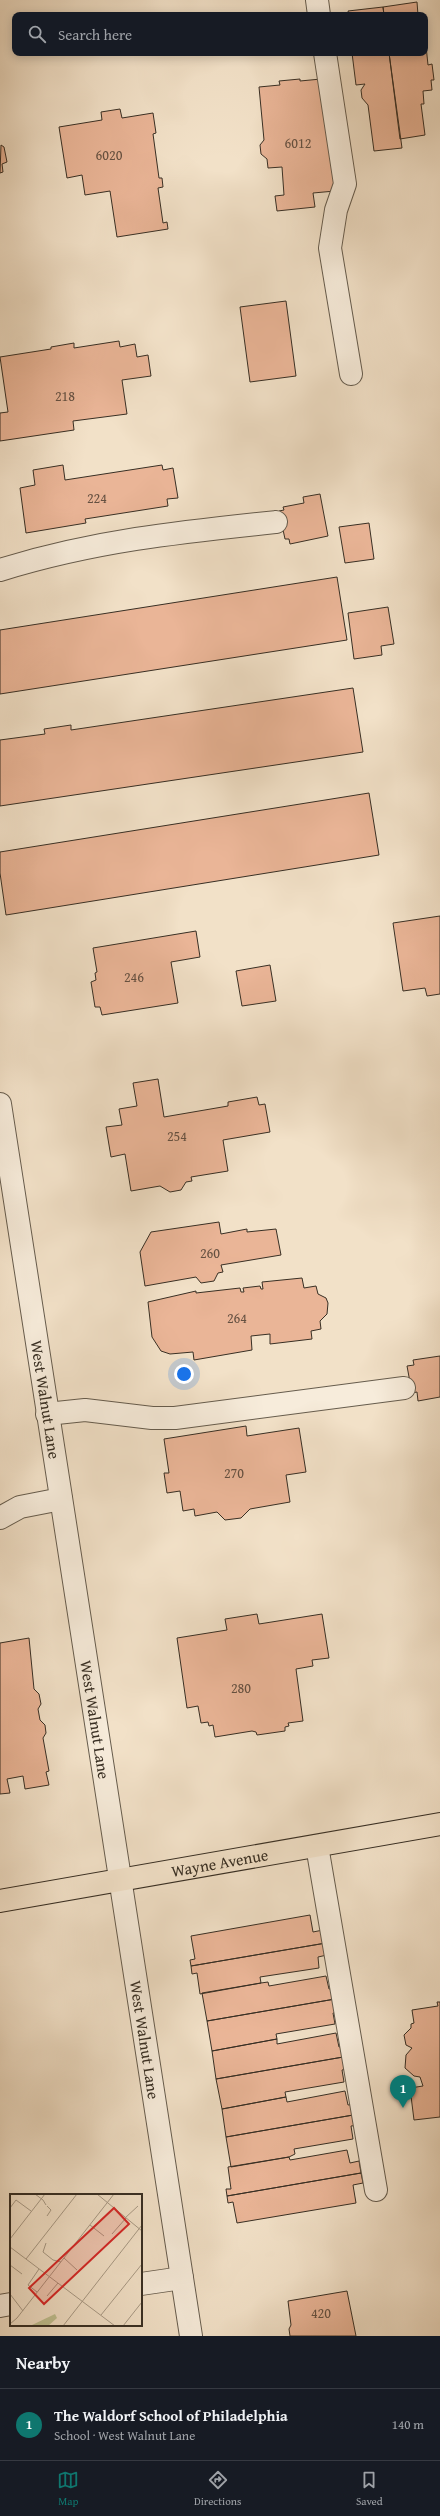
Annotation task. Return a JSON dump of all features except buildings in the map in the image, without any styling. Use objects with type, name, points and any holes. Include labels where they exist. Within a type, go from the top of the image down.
[{"type":"main road","name":"Wayne Avenue","points":[[0,1901],[440,1824]]},
{"type":"street","points":[[317,0],[319,12]]},
{"type":"street","points":[[325,56],[345,184],[336,210],[330,248],[351,374]]},
{"type":"street","points":[[0,570],[84,547],[166,534],[276,522]]},
{"type":"street","name":"West Walnut Lane","points":[[0,1104],[60,1499],[121,1880],[191,2336]]},
{"type":"street","points":[[47,1414],[85,1410],[152,1418],[175,1418],[404,1388]]},
{"type":"street","points":[[0,1518],[20,1507],[60,1499]]},
{"type":"street","points":[[317,1846],[376,2190]]},
{"type":"street","points":[[142,2284],[182,2278]]},
{"type":"street","points":[[0,2306],[10,2304]]},
{"type":"place","name":"The Waldorf School of Philadelphia","points":[[403,2108]]}]
